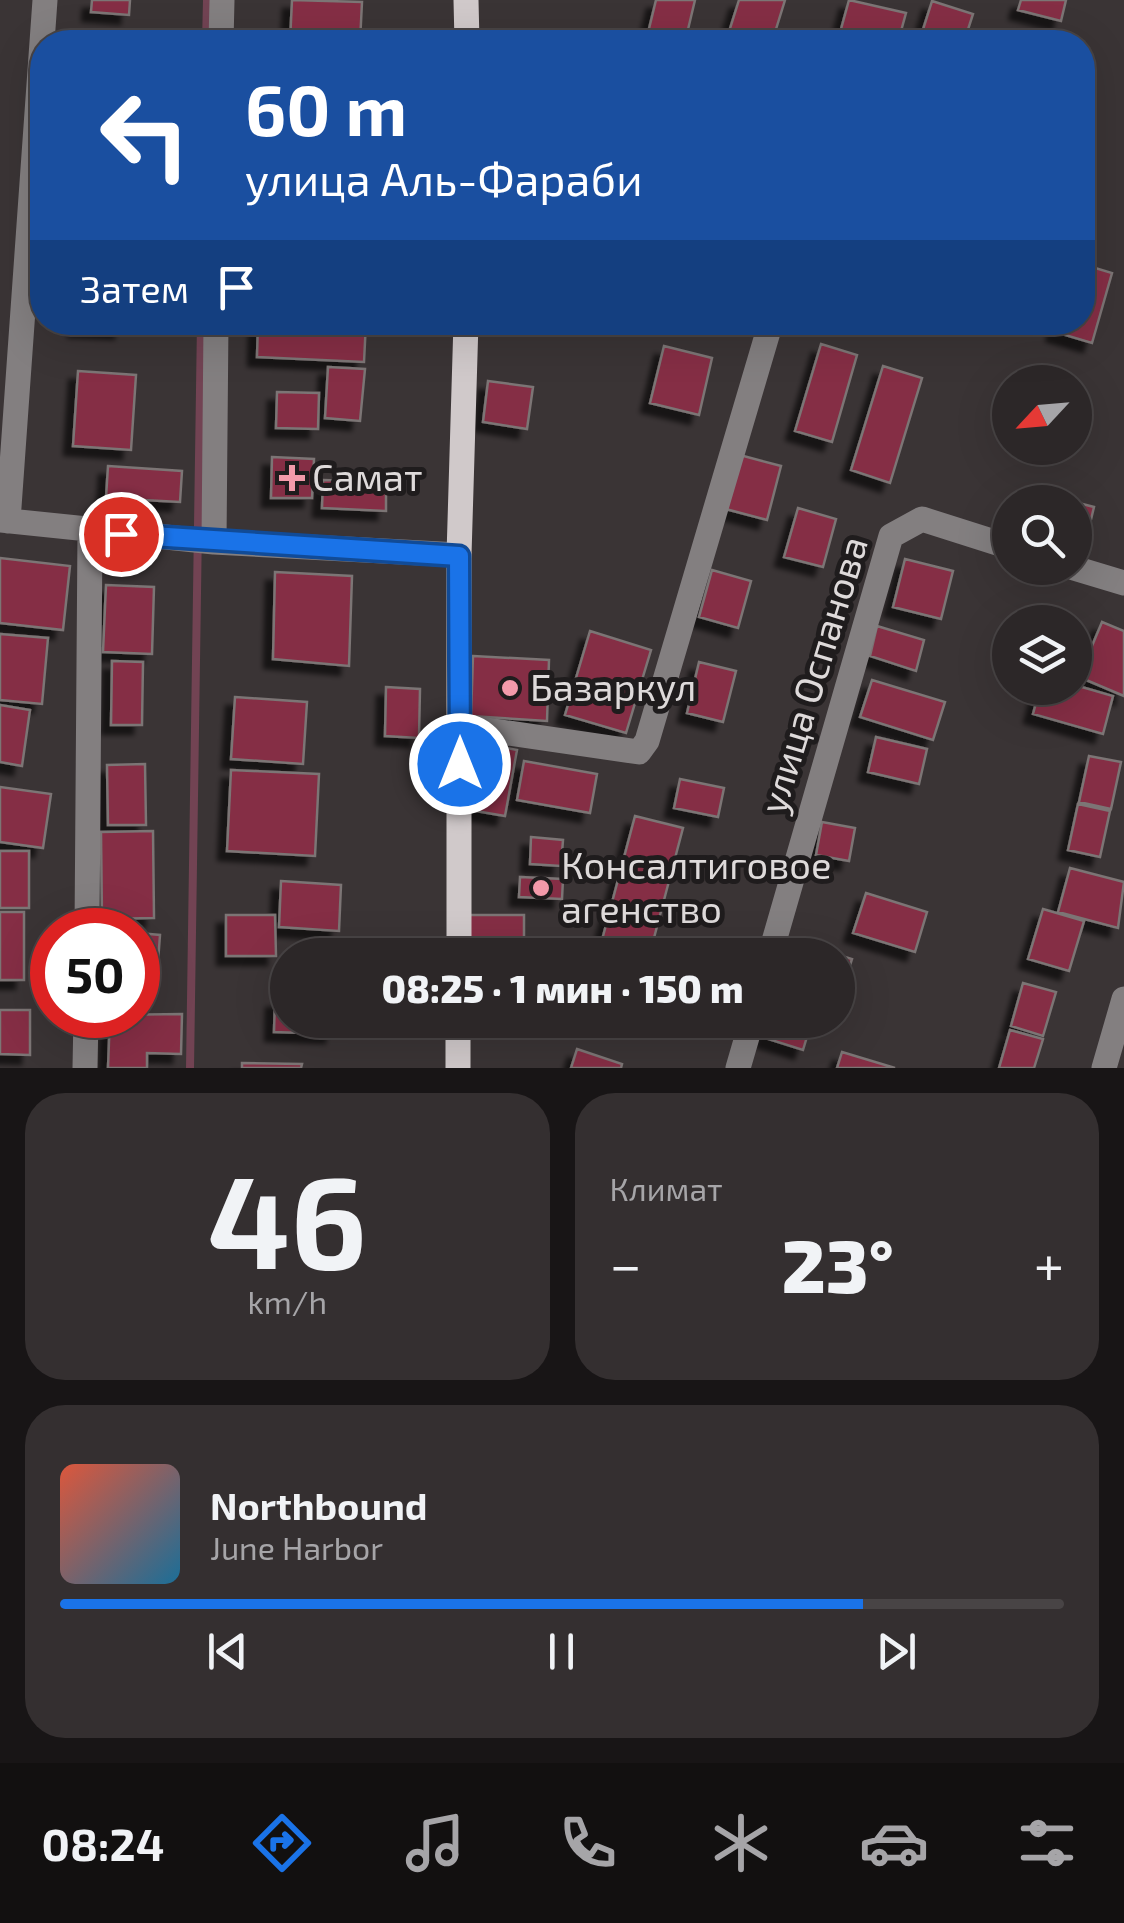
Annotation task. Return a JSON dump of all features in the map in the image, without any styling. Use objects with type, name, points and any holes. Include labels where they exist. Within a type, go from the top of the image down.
[{"type":"main road","points":[[466,0],[467,30]]},
{"type":"main road","points":[[458,938],[459,556],[466,335]]},
{"type":"main road","points":[[458,1038],[458,1068]]},
{"type":"street","points":[[43,30],[45,0]]},
{"type":"street","points":[[221,30],[222,0]]},
{"type":"street","points":[[30,190],[4,520],[214,542],[459,556]]},
{"type":"street","points":[[214,542],[216,335]]},
{"type":"street","points":[[460,726],[639,752],[647,741],[767,335]]},
{"type":"street","name":"улица Оспанова","points":[[775,938],[891,536],[922,519],[992,542]]},
{"type":"street","points":[[86,908],[90,531]]},
{"type":"street","points":[[1092,573],[1124,583]]},
{"type":"street","points":[[1104,1068],[1124,999]]},
{"type":"street","points":[[85,1068],[86,1038]]},
{"type":"street","points":[[738,1068],[747,1038]]},
{"type":"building","points":[[92,0],[130,0],[129,15],[91,12]]},
{"type":"building","points":[[292,0],[362,2],[361,30],[291,30]]},
{"type":"building","points":[[656,0],[695,0],[688,30],[649,30]]},
{"type":"building","points":[[739,0],[785,0],[776,30],[730,30]]},
{"type":"building","points":[[849,0],[906,13],[901,30],[841,30]]},
{"type":"building","points":[[1021,0],[1066,0],[1061,21],[1018,10]]},
{"type":"building","points":[[932,1],[973,14],[968,30],[923,30]]},
{"type":"building","points":[[1095,268],[1112,273],[1095,332]]},
{"type":"building","points":[[258,335],[365,335],[364,362],[257,357]]},
{"type":"building","points":[[1065,335],[1094,335],[1092,343]]},
{"type":"building","points":[[821,344],[857,355],[832,442],[795,431]]},
{"type":"building","points":[[664,346],[712,358],[699,415],[650,403]]},
{"type":"building","points":[[883,366],[922,378],[890,483],[851,470]]},
{"type":"building","points":[[328,367],[365,369],[360,421],[325,418]]},
{"type":"building","points":[[78,371],[136,375],[131,450],[73,446]]},
{"type":"building","points":[[488,381],[533,387],[527,429],[483,422]]},
{"type":"building","points":[[277,392],[319,393],[318,429],[276,428]]},
{"type":"building","points":[[736,454],[781,466],[767,520],[722,508]]},
{"type":"building","name":"Самат","points":[[272,457],[314,459],[312,498],[271,498]]},
{"type":"building","points":[[108,466],[182,471],[180,502],[106,498]]},
{"type":"building","points":[[323,480],[386,482],[386,511],[322,508]]},
{"type":"building","points":[[798,508],[836,519],[823,567],[784,557]]},
{"type":"building","points":[[0,558],[70,566],[63,630],[0,623]]},
{"type":"building","points":[[905,559],[953,571],[941,619],[893,607]]},
{"type":"building","points":[[712,570],[751,581],[738,628],[699,617]]},
{"type":"building","points":[[275,572],[352,576],[349,666],[273,659]]},
{"type":"building","points":[[106,585],[154,587],[152,654],[103,652]]},
{"type":"building","points":[[1102,622],[1124,631],[1124,696],[1092,682],[1092,646]]},
{"type":"building","points":[[877,626],[924,640],[916,671],[870,656]]},
{"type":"building","points":[[590,631],[651,650],[626,733],[565,715]]},
{"type":"building","points":[[0,634],[48,638],[42,704],[0,700]]},
{"type":"building","name":"Базаркул","points":[[473,656],[549,660],[547,721],[471,716]]},
{"type":"building","points":[[112,661],[143,662],[142,725],[111,725]]},
{"type":"building","points":[[699,662],[736,671],[723,722],[687,713]]},
{"type":"building","points":[[872,680],[945,702],[933,740],[860,717]]},
{"type":"building","points":[[386,687],[420,689],[419,738],[385,736]]},
{"type":"building","points":[[1092,690],[1113,696],[1103,734],[1033,714],[1035,705],[1092,705]]},
{"type":"building","points":[[235,697],[307,702],[303,764],[231,759]]},
{"type":"building","points":[[0,705],[30,710],[22,766],[0,762]]},
{"type":"building","points":[[876,737],[927,749],[919,784],[868,772]]},
{"type":"building","points":[[481,743],[517,750],[505,816],[470,810]]},
{"type":"building","points":[[1089,756],[1121,762],[1111,809],[1079,802]]},
{"type":"building","points":[[524,761],[597,774],[590,813],[517,800]]},
{"type":"building","points":[[145,764],[146,825],[108,825],[107,765]]},
{"type":"building","points":[[231,770],[319,774],[315,856],[227,851]]},
{"type":"building","points":[[680,779],[724,788],[718,817],[674,808]]},
{"type":"building","points":[[0,787],[51,794],[43,848],[0,842]]},
{"type":"building","points":[[1078,804],[1110,811],[1100,857],[1068,850]]},
{"type":"building","points":[[635,816],[683,828],[654,938],[603,938]]},
{"type":"building","points":[[822,822],[855,828],[849,861],[816,855]]},
{"type":"building","points":[[153,831],[154,908],[102,908],[101,832]]},
{"type":"building","points":[[531,837],[563,840],[561,866],[530,864]]},
{"type":"building","points":[[0,851],[29,851],[29,908],[0,908]]},
{"type":"building","points":[[1070,868],[1124,882],[1118,928],[1058,912]]},
{"type":"building","name":"Консалтиговое агенство","points":[[520,877],[563,879],[562,899],[519,897]]},
{"type":"building","points":[[281,881],[341,885],[339,931],[279,927]]},
{"type":"building","points":[[866,893],[927,912],[915,952],[853,933]]},
{"type":"building","points":[[1043,909],[1084,921],[1069,971],[1028,959]]},
{"type":"building","points":[[0,912],[24,912],[24,980],[0,980]]},
{"type":"building","points":[[226,915],[275,915],[276,938],[270,938],[270,956],[226,956]]},
{"type":"building","points":[[461,915],[524,915],[524,938],[461,938]]},
{"type":"building","points":[[1023,983],[1056,992],[1043,1036],[1011,1026]]},
{"type":"building","points":[[0,1010],[30,1010],[30,1055],[0,1054]]},
{"type":"building","points":[[160,1014],[182,1014],[181,1054],[147,1053],[147,1068],[108,1068],[109,1038],[160,1038]]},
{"type":"building","points":[[1010,1030],[1043,1039],[1034,1068],[999,1068]]},
{"type":"building","points":[[765,1038],[807,1038],[803,1050]]},
{"type":"building","points":[[577,1049],[622,1064],[621,1068],[571,1068]]},
{"type":"building","points":[[842,1052],[895,1068],[837,1068]]},
{"type":"building","points":[[242,1063],[302,1064],[301,1068],[242,1068]]},
{"type":"waterway","points":[[206,30],[207,0]]},
{"type":"waterway","points":[[190,1068],[201,335]]},
{"type":"place","name":"Самат","points":[[292,478]]},
{"type":"place","name":"Базаркул","points":[[510,688]]},
{"type":"place","name":"Консалтиговое агенство","points":[[541,888]]},
{"type":"route","points":[[121,534],[459,556],[460,764]]}]
